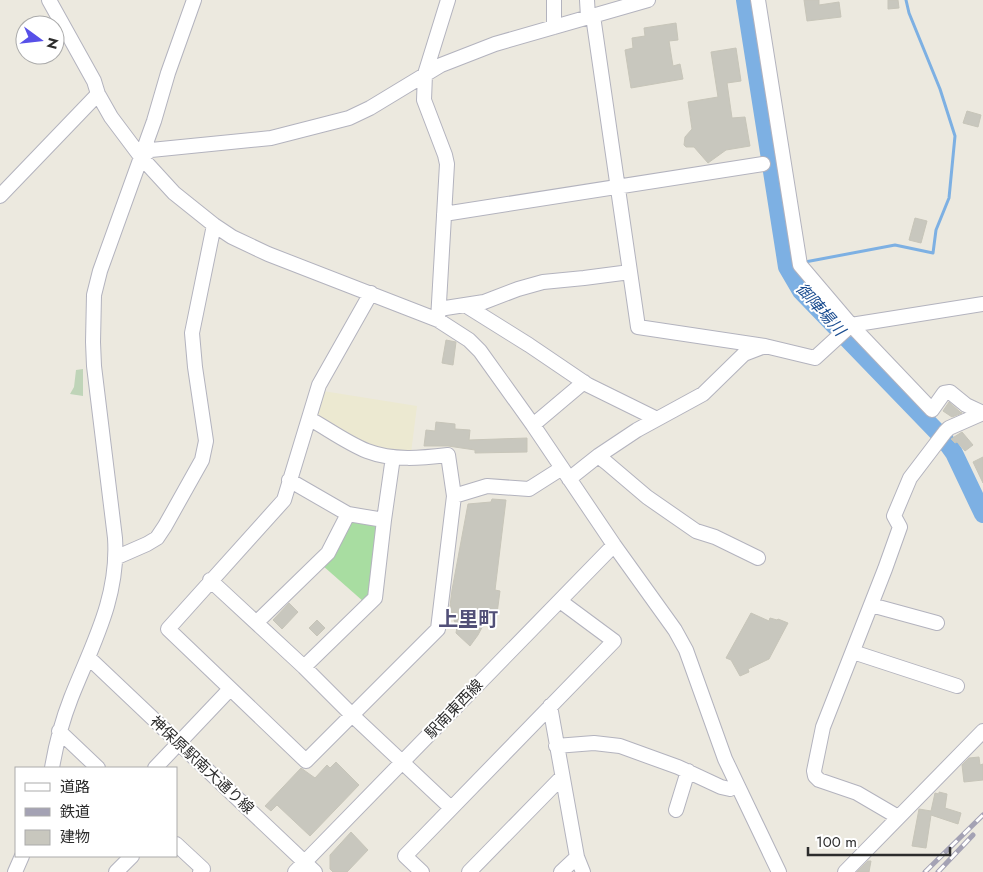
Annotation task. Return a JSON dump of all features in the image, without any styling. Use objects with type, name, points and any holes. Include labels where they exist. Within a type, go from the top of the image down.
[{"type":"street","points":[[49,0],[94,81],[98,94],[111,117],[141,157],[174,193],[232,237],[268,254],[371,293],[439,314],[480,351],[679,637],[686,650],[713,728],[737,786],[779,872]]},
{"type":"street","points":[[52,767],[59,731],[104,618],[110,596],[115,558],[115,538],[94,366],[94,294],[100,271],[194,0]]},
{"type":"street","points":[[439,314],[447,164],[424,100],[425,74],[448,0]]},
{"type":"street","points":[[554,0],[554,27]]},
{"type":"street","points":[[587,0],[618,187],[638,327],[765,346],[815,358],[850,326],[983,304]]},
{"type":"street","points":[[141,157],[151,150],[271,138],[349,118],[370,108],[441,65],[495,44],[648,0]]},
{"type":"street","points":[[758,0],[800,265],[850,326],[932,410],[944,393],[950,392],[966,405],[983,413]]},
{"type":"street","points":[[0,196],[98,94]]},
{"type":"street","points":[[444,214],[763,164]]},
{"type":"street","points":[[115,558],[157,538],[202,460],[206,441],[192,334],[214,225]]},
{"type":"street","points":[[439,314],[465,305],[484,302],[543,282],[630,272]]},
{"type":"street","points":[[310,419],[368,451],[393,457],[418,458],[448,455],[454,496],[438,629],[306,761],[168,629],[210,580],[284,500],[319,385],[371,293]]},
{"type":"street","points":[[465,305],[584,382],[657,419]]},
{"type":"street","points":[[454,496],[487,486],[529,488],[565,474],[703,394],[744,354],[765,346]]},
{"type":"street","points":[[533,425],[584,382]]},
{"type":"street","points":[[898,817],[857,793],[819,780],[815,776],[814,771],[816,756],[823,727],[900,527],[894,516],[910,478],[949,428],[983,413]]},
{"type":"street","points":[[598,456],[646,497],[696,531],[715,537],[758,558]]},
{"type":"street","points":[[304,667],[375,598],[393,457]]},
{"type":"street","points":[[289,480],[348,514],[384,520]]},
{"type":"street","points":[[257,622],[328,553],[348,514]]},
{"type":"street","name":"駅南東西線","points":[[305,869],[402,762],[614,545]]},
{"type":"street","points":[[210,580],[257,622],[451,808]]},
{"type":"street","points":[[422,872],[405,856],[614,641],[560,601]]},
{"type":"street","points":[[871,605],[937,623]]},
{"type":"street","points":[[853,652],[956,686]]},
{"type":"street","name":"神保原駅南大通り線","points":[[89,658],[305,869]]},
{"type":"street","points":[[155,767],[230,689]]},
{"type":"street","points":[[550,706],[577,857],[583,872]]},
{"type":"street","points":[[59,731],[97,767]]},
{"type":"street","points":[[845,872],[983,731]]},
{"type":"street","points":[[556,746],[594,743],[620,746],[688,771],[721,787],[730,789],[737,786]]},
{"type":"street","points":[[676,810],[688,771]]},
{"type":"street","points":[[469,872],[562,777]]},
{"type":"street","points":[[178,846],[203,869],[200,872]]},
{"type":"street","points":[[15,872],[22,857]]},
{"type":"street","points":[[116,872],[131,857]]},
{"type":"street","points":[[561,872],[577,857]]},
{"type":"shaded area","points":[[323,391],[417,406],[411,453],[372,449],[315,414]]},
{"type":"green space","points":[[83,369],[83,396],[70,394],[74,387],[76,370]]},
{"type":"green space","points":[[350,518],[377,521],[370,596],[364,602],[322,565]]},
{"type":"building","points":[[804,0],[819,0],[819,5],[839,2],[841,17],[807,21]]},
{"type":"building","points":[[888,0],[898,0],[899,8],[888,9]]},
{"type":"building","points":[[676,23],[678,40],[669,41],[673,66],[680,64],[683,79],[631,88],[625,50],[633,48],[632,38],[645,36],[644,28]]},
{"type":"building","points":[[736,48],[741,81],[727,83],[732,118],[745,117],[750,146],[726,150],[708,163],[694,147],[686,147],[684,145],[685,137],[692,129],[688,102],[718,97],[711,52]]},
{"type":"building","points":[[967,111],[981,115],[978,127],[963,123]]},
{"type":"building","points":[[915,218],[927,221],[921,243],[909,240]]},
{"type":"building","points":[[446,340],[456,342],[453,365],[442,363]]},
{"type":"building","points":[[949,402],[962,413],[952,417],[943,411]]},
{"type":"building","points":[[436,422],[455,424],[455,429],[470,430],[469,440],[527,438],[527,452],[475,453],[475,450],[448,446],[424,446],[426,430],[435,431]]},
{"type":"building","points":[[962,432],[973,445],[965,451],[957,442],[955,443],[951,439]]},
{"type":"building","points":[[983,457],[983,483],[973,462]]},
{"type":"building","points":[[492,499],[506,500],[495,590],[500,591],[496,621],[487,618],[470,646],[456,633],[455,613],[450,612],[452,590],[468,504],[491,502]]},
{"type":"building","points":[[289,603],[298,612],[282,629],[273,620]]},
{"type":"building","points":[[751,613],[769,621],[770,618],[788,623],[769,659],[748,669],[749,672],[740,676],[731,660],[726,658]]},
{"type":"building","points":[[317,620],[325,628],[317,636],[309,628]]},
{"type":"building","points":[[979,757],[980,765],[983,764],[983,780],[964,782],[962,765],[969,758]]},
{"type":"building","points":[[336,762],[359,785],[310,836],[277,805],[271,811],[265,806],[301,768],[315,778],[327,765],[330,768]]},
{"type":"building","points":[[939,792],[947,794],[945,808],[961,813],[958,824],[931,815],[926,848],[912,846],[919,809],[931,811],[935,793],[939,794]]},
{"type":"building","points":[[351,832],[368,850],[347,872],[333,872],[330,869],[330,855]]},
{"type":"building","points":[[868,861],[871,861],[869,872],[857,872]]},
{"type":"waterway","name":"御陣場川","points":[[745,0],[787,267],[801,291],[944,439],[954,453],[983,514]]},
{"type":"waterway","points":[[805,262],[895,245],[933,253],[936,230],[949,198],[955,136],[940,89],[909,13],[906,0]]},
{"type":"waterway","name":"御陣場川","points":[[787,267],[794,265]]},
{"type":"railway","points":[[925,872],[983,815]]},
{"type":"railway","points":[[938,872],[973,835]]},
{"type":"district","name":"上里町","points":[[468,619]]}]
